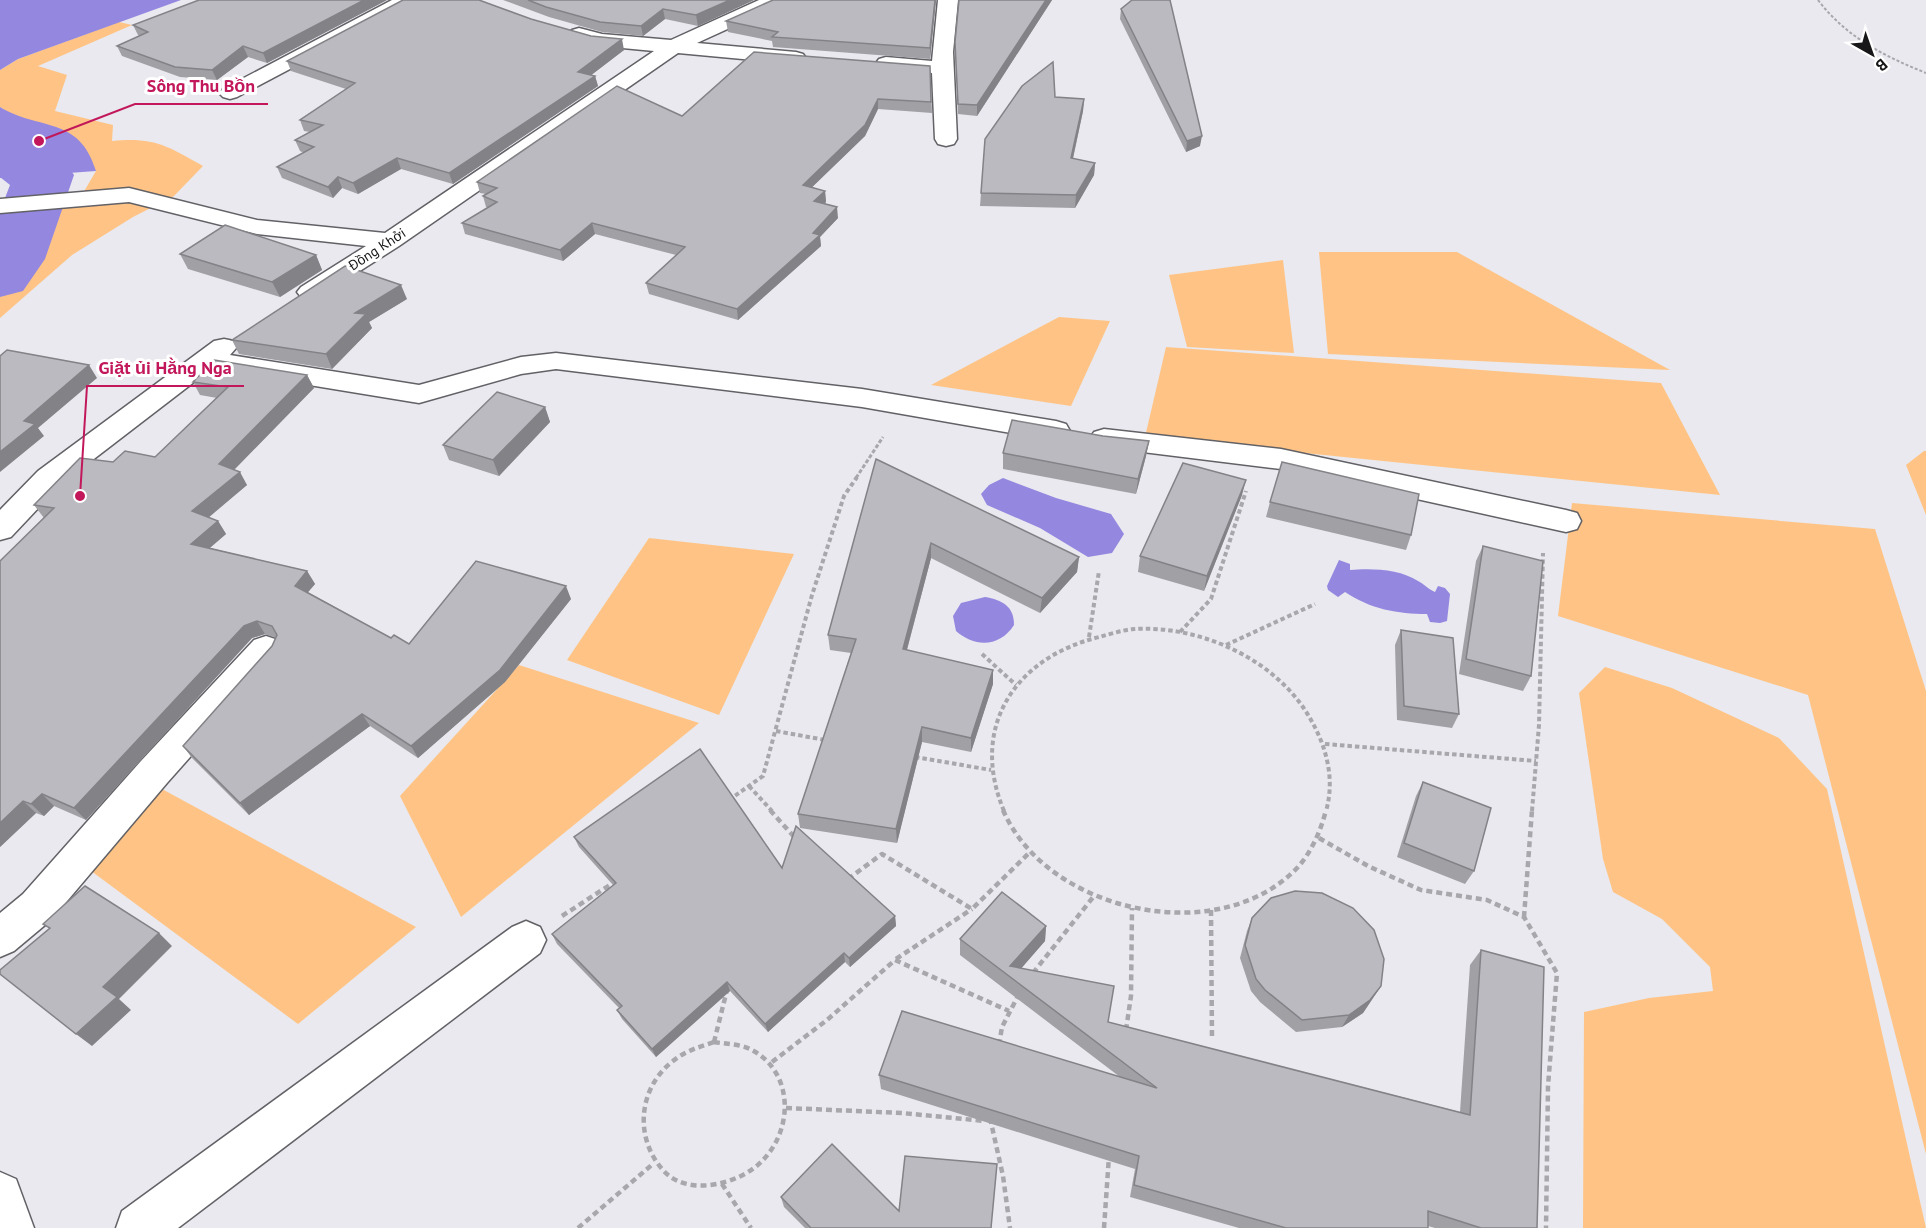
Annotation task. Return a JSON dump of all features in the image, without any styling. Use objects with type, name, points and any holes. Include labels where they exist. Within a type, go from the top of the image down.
[{"type":"street","points":[[230,93],[406,0]]},
{"type":"street","name":"Đồng Khởi","points":[[295,301],[390,241],[672,48],[725,21],[775,0]]},
{"type":"street","points":[[946,139],[941,68],[943,27],[948,0]]},
{"type":"street","points":[[561,29],[601,40],[672,48],[819,59]]},
{"type":"street","points":[[866,62],[941,68]]},
{"type":"street","points":[[0,206],[129,195],[257,227],[390,241]]},
{"type":"street","points":[[0,529],[49,478],[141,407],[247,332]]},
{"type":"street","points":[[206,360],[419,393],[438,391],[516,365],[534,362],[567,363],[862,398],[1102,439],[1281,459],[1434,490],[1566,521]]},
{"type":"street","points":[[0,938],[37,907],[154,772],[266,649]]},
{"type":"street","points":[[139,1228],[526,940]]},
{"type":"street","points":[[0,1196],[11,1228]]},
{"type":"path","points":[[1818,0],[1830,19],[1886,58],[1926,72]]},
{"type":"path","points":[[721,807],[763,776],[812,595],[844,496],[887,431]]},
{"type":"path","points":[[1180,632],[1211,599],[1246,489]]},
{"type":"path","points":[[1524,917],[1536,761],[1543,552]]},
{"type":"path","points":[[1089,637],[1099,571]]},
{"type":"path","points":[[1225,645],[1315,604]]},
{"type":"path","points":[[1134,629],[1180,632],[1225,645],[1268,670],[1303,704],[1326,744],[1332,787],[1324,828],[1299,866],[1260,894],[1211,910],[1172,913],[1132,908],[1094,896],[1053,872],[1022,842],[1000,807],[991,770],[994,724],[1016,685],[1048,656],[1089,637],[1134,629]]},
{"type":"path","points":[[982,654],[1016,685]]},
{"type":"path","points":[[776,731],[833,742]]},
{"type":"path","points":[[1326,744],[1536,761]]},
{"type":"path","points":[[912,756],[991,770]]},
{"type":"path","points":[[749,786],[801,845]]},
{"type":"path","points":[[1319,838],[1368,866],[1421,890],[1487,900],[1524,917],[1557,973],[1548,1086],[1546,1228]]},
{"type":"path","points":[[896,959],[972,909],[1030,852]]},
{"type":"path","points":[[844,882],[882,854],[972,909]]},
{"type":"path","points":[[526,940],[625,875]]},
{"type":"path","points":[[1031,975],[1094,896]]},
{"type":"path","points":[[1125,1039],[1131,996],[1132,908]]},
{"type":"path","points":[[1211,910],[1212,1039]]},
{"type":"path","points":[[772,1062],[826,1020],[895,960],[1010,1011]]},
{"type":"path","points":[[714,1042],[729,978]]},
{"type":"path","points":[[719,981],[727,990]]},
{"type":"path","points":[[999,1050],[1002,1027],[1024,984]]},
{"type":"path","points":[[714,1042],[750,1046],[772,1062],[783,1082],[786,1095],[785,1121],[775,1146],[758,1167],[722,1185],[696,1186],[672,1179],[654,1163],[642,1134],[643,1109],[652,1085],[669,1064],[691,1049],[714,1042]]},
{"type":"path","points":[[786,1108],[902,1113],[989,1121]]},
{"type":"path","points":[[991,1109],[989,1121],[1003,1176],[1011,1228]]},
{"type":"path","points":[[1104,1228],[1110,1145]]},
{"type":"path","points":[[578,1228],[654,1163]]},
{"type":"path","points":[[722,1184],[751,1228]]},
{"type":"shaded area","points":[[0,0],[181,0],[18,59],[0,70]]},
{"type":"shaded area","points":[[119,22],[132,25],[38,66],[67,75],[55,111],[113,125],[112,141],[139,140],[160,144],[203,166],[174,196],[133,217],[72,255],[0,318],[0,216],[76,205],[96,171],[0,107],[0,70],[18,59]]},
{"type":"shaded area","points":[[0,107],[68,132],[89,153],[96,171],[0,178]]},
{"type":"shaded area","points":[[1319,252],[1457,252],[1670,370],[1328,354]]},
{"type":"shaded area","points":[[1283,260],[1294,353],[1187,347],[1169,275]]},
{"type":"shaded area","points":[[1059,317],[1110,321],[1071,406],[931,385]]},
{"type":"shaded area","points":[[1166,347],[1661,383],[1720,495],[1145,437]]},
{"type":"shaded area","points":[[1926,451],[1926,515],[1906,465]]},
{"type":"shaded area","points":[[1003,478],[1056,498],[1111,514],[1124,534],[1112,553],[1088,557],[1040,528],[987,505],[981,494],[989,485]]},
{"type":"shaded area","points":[[1572,503],[1875,529],[1926,691],[1926,1154],[1808,695],[1558,616]]},
{"type":"shaded area","points":[[649,538],[794,554],[719,715],[567,660]]},
{"type":"shaded area","points":[[1339,560],[1350,564],[1350,570],[1376,569],[1394,572],[1411,577],[1435,592],[1438,586],[1445,588],[1450,594],[1447,621],[1430,622],[1427,614],[1385,609],[1364,603],[1345,592],[1338,597],[1328,590],[1327,586]]},
{"type":"shaded area","points":[[985,597],[1006,605],[1012,613],[1014,625],[1002,638],[987,643],[963,637],[956,631],[953,616],[961,603]]},
{"type":"shaded area","points":[[519,665],[699,723],[461,917],[400,796]]},
{"type":"shaded area","points":[[1605,667],[1672,688],[1779,738],[1827,789],[1926,1228],[1583,1228],[1584,1012],[1649,998],[1713,991],[1710,967],[1662,919],[1613,892],[1603,859],[1579,693]]},
{"type":"shaded area","points":[[162,789],[416,927],[298,1024],[83,865]]},
{"type":"building","points":[[199,0],[364,0],[263,53],[243,46],[212,70],[175,67],[117,46],[148,32],[133,25]]},
{"type":"building","points":[[403,0],[479,0],[531,19],[591,36],[622,39],[578,72],[595,76],[449,173],[397,158],[353,183],[338,177],[328,187],[277,167],[314,147],[295,140],[323,125],[300,120],[355,83],[287,61]]},
{"type":"building","points":[[528,0],[730,0],[696,15],[663,9],[641,26],[600,22]]},
{"type":"building","points":[[773,0],[935,0],[930,48],[772,37],[778,32],[726,21]]},
{"type":"building","points":[[959,0],[1046,0],[977,105],[958,104],[955,42]]},
{"type":"building","points":[[1132,0],[1170,0],[1202,136],[1187,141],[1121,9]]},
{"type":"building","points":[[754,52],[930,66],[931,102],[878,99],[865,125],[803,185],[825,191],[814,201],[837,207],[813,233],[820,235],[737,309],[646,283],[685,247],[592,223],[560,250],[462,223],[497,202],[483,196],[497,188],[477,182],[617,86],[682,116]]},
{"type":"building","points":[[1053,62],[1055,97],[1084,99],[1071,158],[1095,163],[1076,195],[981,193],[985,139],[1022,86]]},
{"type":"building","points":[[225,225],[316,255],[272,282],[180,254]]},
{"type":"building","points":[[345,266],[401,285],[355,313],[366,314],[326,354],[232,340]]},
{"type":"building","points":[[7,350],[89,365],[24,421],[35,424],[0,452],[0,356]]},
{"type":"building","points":[[214,360],[307,375],[219,464],[240,472],[192,511],[218,521],[191,544],[307,571],[295,586],[391,638],[394,635],[409,644],[476,561],[566,586],[500,670],[411,746],[362,714],[240,803],[183,746],[272,646],[277,635],[272,626],[257,621],[244,626],[74,808],[42,794],[31,804],[23,801],[0,823],[0,561],[54,508],[34,505],[80,458],[113,462],[125,451],[155,457],[228,387],[193,382]]},
{"type":"building","points":[[497,392],[545,407],[493,460],[443,445]]},
{"type":"building","points":[[1012,420],[1103,436],[1149,441],[1138,479],[1003,453]]},
{"type":"building","points":[[876,459],[1079,557],[1042,598],[931,543],[903,649],[993,670],[971,738],[922,727],[896,829],[798,814],[856,639],[828,635]]},
{"type":"building","points":[[1282,462],[1419,494],[1411,535],[1270,502]]},
{"type":"building","points":[[1183,463],[1246,480],[1207,576],[1140,556]]},
{"type":"building","points":[[1483,546],[1543,561],[1531,676],[1466,659]]},
{"type":"building","points":[[1401,630],[1453,638],[1459,714],[1404,706]]},
{"type":"building","points":[[700,749],[782,868],[796,826],[895,916],[849,958],[844,953],[765,1024],[727,982],[652,1049],[617,1010],[622,1006],[552,934],[616,883],[574,837]]},
{"type":"building","points":[[1423,782],[1491,808],[1474,871],[1404,843]]},
{"type":"building","points":[[85,886],[159,933],[103,987],[117,997],[76,1034],[0,974],[0,970],[50,928],[43,924]]},
{"type":"building","points":[[1295,891],[1322,893],[1353,908],[1374,930],[1384,959],[1381,986],[1370,1000],[1349,1015],[1302,1020],[1265,990],[1256,979],[1245,945],[1252,918],[1271,898]]},
{"type":"building","points":[[1002,892],[1046,926],[1010,966],[1114,986],[1108,1022],[1470,1115],[1481,950],[1544,967],[1537,1228],[1481,1228],[1428,1211],[1428,1228],[1286,1228],[1134,1185],[1139,1156],[879,1075],[902,1011],[1157,1088],[960,939]]},
{"type":"building","points":[[832,1144],[899,1211],[905,1156],[997,1164],[991,1228],[811,1228],[781,1197]]},
{"type":"waterway","points":[[0,154],[22,165],[39,179],[44,175],[13,259],[0,277]]},
{"type":"place","name":"Sông Thu Bồn","points":[[39,141]]},
{"type":"place","name":"Giặt ủi Hằng Nga","points":[[80,496]]}]
